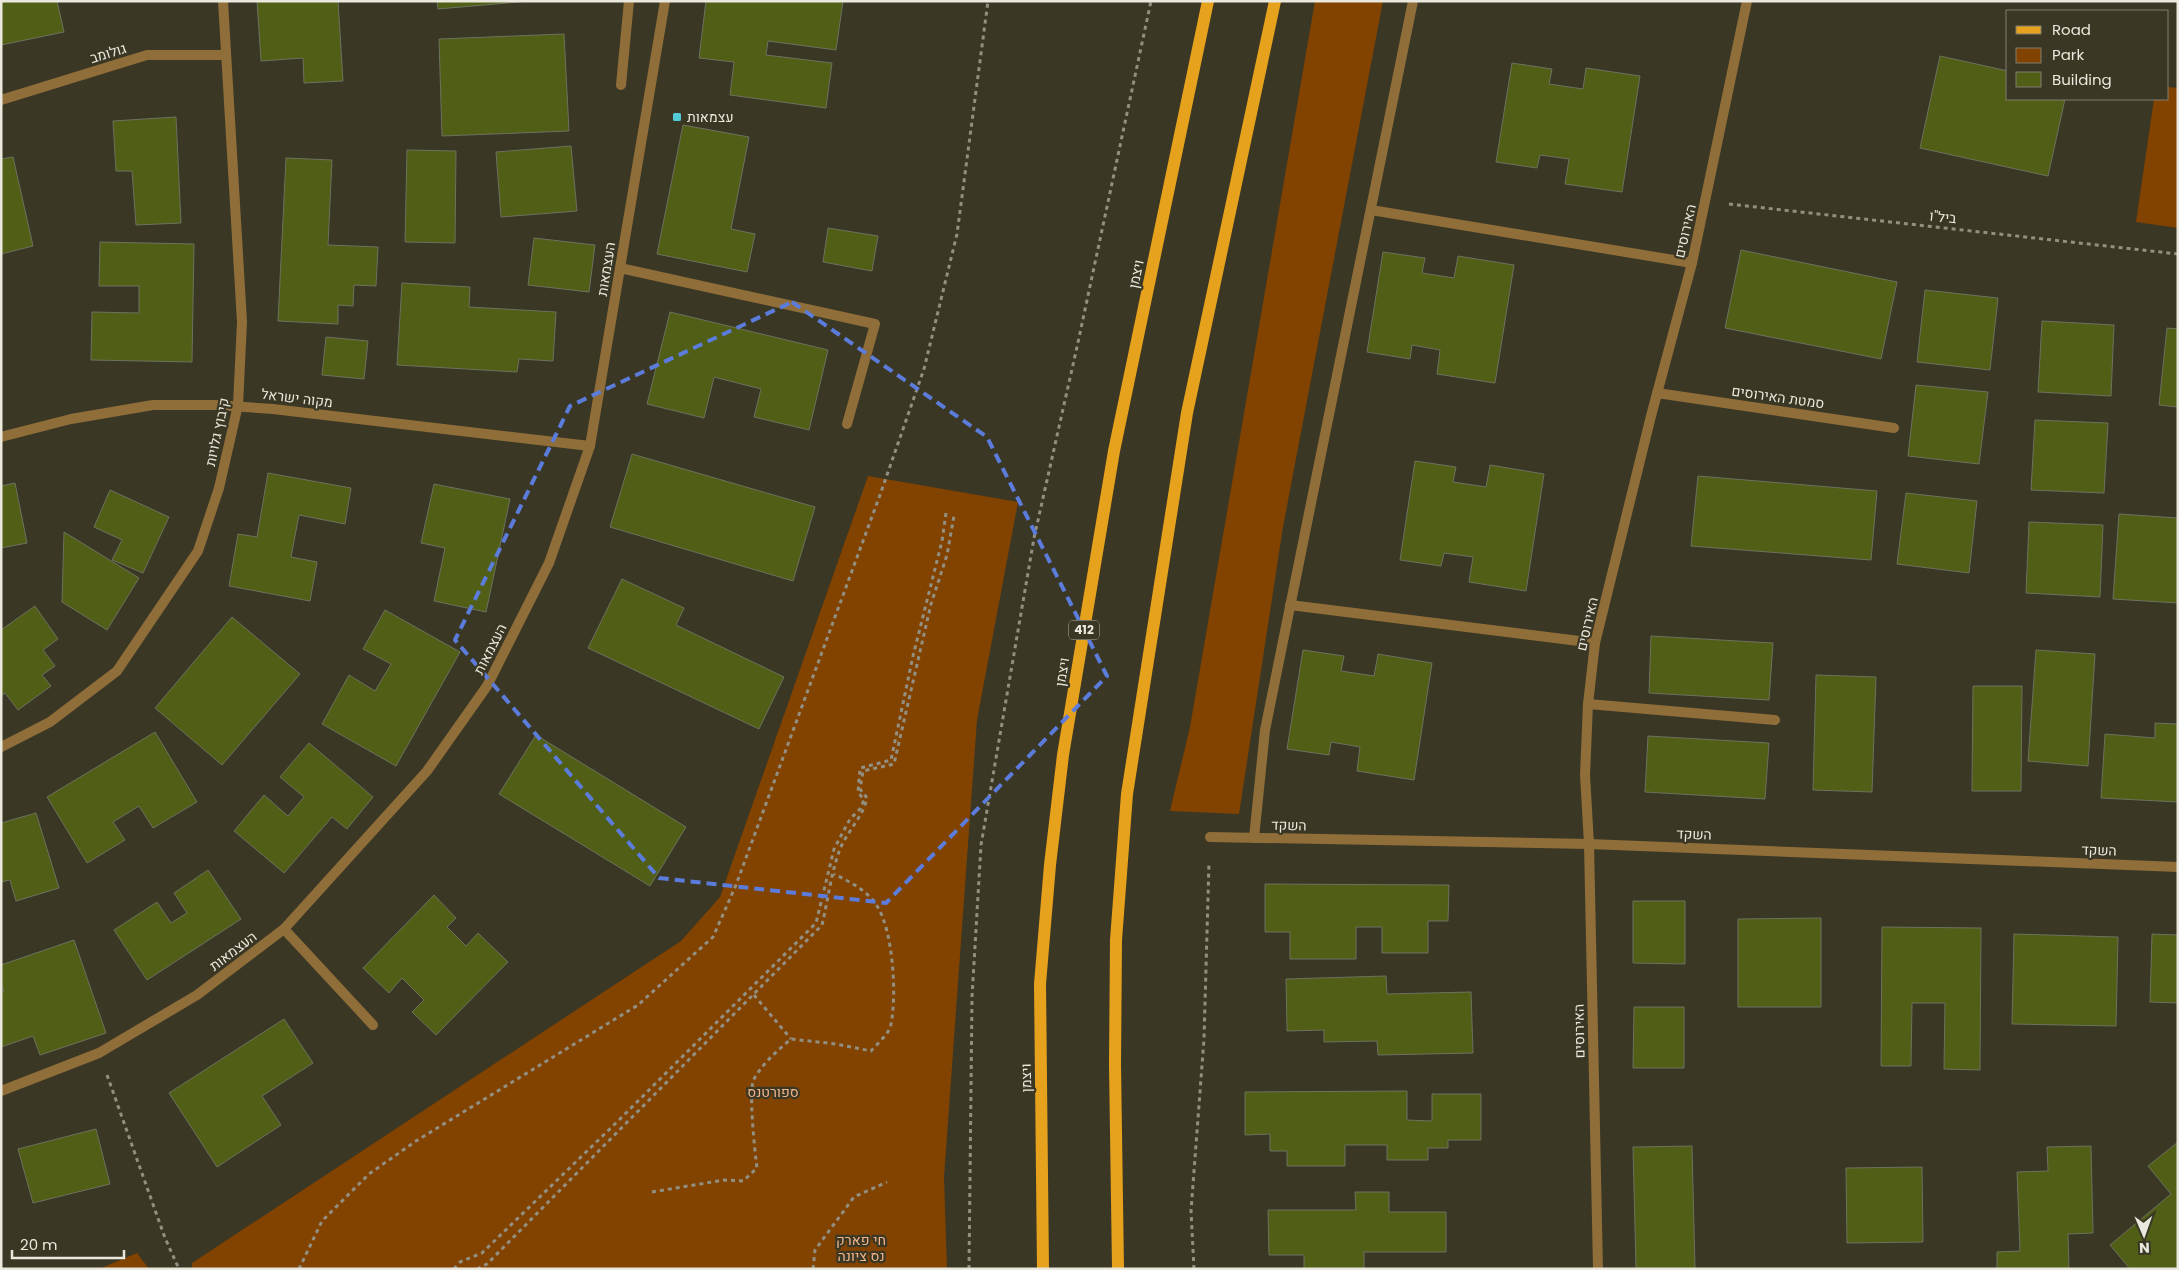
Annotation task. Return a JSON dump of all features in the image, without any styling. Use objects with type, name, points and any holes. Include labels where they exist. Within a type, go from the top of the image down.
[{"type":"main road","name":"ויצמן","points":[[1043,1269],[1040,984],[1050,865],[1063,755],[1114,451],[1208,1]]},
{"type":"main road","points":[[1118,1269],[1115,1064],[1116,940],[1127,794],[1187,414],[1275,1]]},
{"type":"street","name":"קיבוץ גלויות","points":[[1,747],[50,722],[116,671],[160,610],[198,551],[219,488],[238,405],[242,322],[223,1]]},
{"type":"street","points":[[621,85],[629,1]]},
{"type":"street","name":"העצמאות","points":[[1,1091],[99,1053],[197,996],[284,929],[427,771],[487,686],[549,563],[590,446],[665,1]]},
{"type":"street","points":[[1254,838],[1265,730],[1413,1]]},
{"type":"street","name":"האירוסים","points":[[1598,1269],[1589,844],[1585,775],[1588,704],[1595,643],[1657,393],[1692,263],[1747,1]]},
{"type":"street","name":"גולומב","points":[[1,100],[147,55],[226,55]]},
{"type":"street","points":[[1371,210],[1692,263]]},
{"type":"street","points":[[620,268],[875,324],[847,424]]},
{"type":"street","name":"סמטת האירוסים","points":[[1657,393],[1894,428]]},
{"type":"street","name":"מקוה ישראל","points":[[1,437],[71,419],[153,405],[238,405],[590,446]]},
{"type":"street","points":[[1290,605],[1595,643]]},
{"type":"street","points":[[1588,704],[1775,720]]},
{"type":"street","name":"השקד","points":[[1210,838],[1589,844],[2178,867]]},
{"type":"street","points":[[284,929],[373,1025]]},
{"type":"path","points":[[299,1269],[322,1221],[369,1174],[416,1141],[638,1005],[713,937],[736,885],[880,496],[924,369],[957,234],[988,1]]},
{"type":"path","points":[[969,1269],[972,997],[981,845],[1034,538],[1151,1]]},
{"type":"path","name":"ביל\"ו","points":[[1706,201],[2178,254]]},
{"type":"path","points":[[454,1269],[460,1262],[482,1253],[619,1120],[816,922],[834,849],[850,819],[860,809],[864,800],[858,792],[860,768],[891,760],[913,656],[942,541],[946,513]]},
{"type":"path","points":[[477,1269],[487,1264],[822,925],[840,848],[855,822],[864,811],[867,798],[860,789],[863,771],[894,764],[930,604],[948,555],[954,516]]},
{"type":"path","points":[[1194,1269],[1191,1211],[1204,1038],[1210,838]]},
{"type":"path","points":[[754,995],[791,1039],[871,1051],[891,1026],[894,985],[889,940],[878,906],[860,887],[834,874]]},
{"type":"path","points":[[652,1192],[724,1180],[743,1181],[756,1168],[752,1119],[752,1081],[771,1056],[791,1039]]},
{"type":"path","points":[[99,1053],[165,1238],[179,1269]]},
{"type":"path","points":[[813,1269],[815,1250],[854,1197],[887,1182]]},
{"type":"highlighted area","points":[[792,302],[987,437],[1107,676],[886,903],[659,878],[455,640],[570,406]]},
{"type":"green space","points":[[1315,1],[1383,1],[1283,527],[1239,814],[1170,811],[1190,727]]},
{"type":"green space","points":[[2169,87],[2178,88],[2178,228],[2136,222],[2154,100],[2169,100]]},
{"type":"green space","name":"ספורטנס","points":[[868,476],[1018,502],[977,720],[944,1177],[947,1269],[192,1269],[192,1263],[681,941],[720,897]]},
{"type":"green space","points":[[137,1253],[149,1269],[99,1269]]},
{"type":"building","points":[[1,1],[57,1],[64,32],[1,45]]},
{"type":"building","points":[[257,1],[338,1],[343,81],[304,83],[303,58],[261,61]]},
{"type":"building","points":[[437,1],[530,1],[438,9]]},
{"type":"building","points":[[706,1],[843,1],[836,50],[768,41],[766,55],[832,63],[826,108],[730,95],[734,62],[699,58]]},
{"type":"building","points":[[564,34],[569,131],[442,136],[439,39]]},
{"type":"building","points":[[1940,56],[2006,71],[2006,100],[2065,100],[2048,176],[1920,148]]},
{"type":"building","points":[[1512,63],[1552,69],[1549,84],[1583,89],[1586,68],[1640,76],[1622,192],[1565,184],[1569,159],[1540,155],[1537,168],[1496,162]]},
{"type":"building","points":[[176,117],[181,223],[136,225],[132,171],[116,171],[113,121]]},
{"type":"building","points":[[683,125],[749,137],[731,229],[755,234],[747,272],[657,254]]},
{"type":"building","points":[[571,146],[577,211],[501,217],[496,152]]},
{"type":"building","points":[[407,150],[456,151],[455,243],[405,242]]},
{"type":"building","points":[[13,157],[33,246],[1,254],[1,159]]},
{"type":"building","points":[[286,158],[332,160],[328,245],[378,247],[376,286],[354,285],[353,306],[338,305],[338,324],[278,321]]},
{"type":"building","points":[[828,228],[878,236],[872,271],[823,262]]},
{"type":"building","points":[[534,238],[595,245],[589,292],[528,285]]},
{"type":"building","points":[[100,242],[194,244],[192,362],[91,360],[92,312],[139,313],[139,286],[99,286]]},
{"type":"building","points":[[1741,250],[1897,282],[1881,359],[1725,328]]},
{"type":"building","points":[[1383,252],[1425,258],[1422,273],[1454,278],[1458,256],[1514,265],[1495,383],[1437,374],[1440,350],[1412,345],[1410,359],[1367,352]]},
{"type":"building","points":[[402,283],[470,287],[469,307],[556,312],[553,361],[519,359],[517,372],[397,365]]},
{"type":"building","points":[[1925,290],[1998,298],[1990,370],[1917,362]]},
{"type":"building","points":[[670,312],[828,350],[809,430],[754,417],[761,389],[714,377],[704,418],[647,404]]},
{"type":"building","points":[[2042,321],[2114,325],[2111,396],[2038,392]]},
{"type":"building","points":[[2167,328],[2178,329],[2178,407],[2159,405]]},
{"type":"building","points":[[326,337],[368,341],[364,379],[322,375]]},
{"type":"building","points":[[1916,385],[1988,392],[1979,464],[1908,456]]},
{"type":"building","points":[[2035,420],[2108,423],[2104,493],[2031,490]]},
{"type":"building","points":[[632,454],[815,507],[793,581],[610,527]]},
{"type":"building","points":[[1415,461],[1456,467],[1453,482],[1486,487],[1490,465],[1544,474],[1526,591],[1469,582],[1473,557],[1444,553],[1441,566],[1400,560]]},
{"type":"building","points":[[268,473],[351,488],[345,524],[299,515],[291,557],[317,562],[310,601],[229,586],[238,534],[257,537]]},
{"type":"building","points":[[1698,476],[1877,491],[1871,560],[1691,546]]},
{"type":"building","points":[[15,483],[27,543],[1,548],[1,486]]},
{"type":"building","points":[[434,484],[510,499],[486,612],[434,601],[445,548],[421,543]]},
{"type":"building","points":[[110,490],[169,517],[143,573],[112,560],[122,540],[94,527]]},
{"type":"building","points":[[1906,493],[1977,501],[1969,573],[1897,564]]},
{"type":"building","points":[[2119,514],[2178,518],[2178,603],[2113,599]]},
{"type":"building","points":[[2029,522],[2103,525],[2100,597],[2026,593]]},
{"type":"building","points":[[64,532],[139,578],[107,630],[62,602]]},
{"type":"building","points":[[622,579],[684,608],[676,625],[784,677],[759,729],[588,648]]},
{"type":"building","points":[[35,606],[58,639],[43,650],[55,666],[42,675],[51,686],[18,710],[5,693],[1,696],[1,630]]},
{"type":"building","points":[[385,610],[460,652],[396,766],[322,724],[349,675],[375,691],[391,664],[363,649]]},
{"type":"building","points":[[232,617],[300,674],[222,765],[155,708]]},
{"type":"building","points":[[1651,636],[1773,643],[1769,700],[1649,693]]},
{"type":"building","points":[[1303,650],[1344,656],[1341,671],[1374,676],[1378,654],[1432,663],[1414,780],[1357,771],[1360,747],[1331,742],[1329,755],[1287,749]]},
{"type":"building","points":[[2036,650],[2095,654],[2088,766],[2028,761]]},
{"type":"building","points":[[1816,675],[1876,677],[1872,792],[1813,790]]},
{"type":"building","points":[[1973,686],[2022,686],[2021,791],[1972,791]]},
{"type":"building","points":[[2155,723],[2178,724],[2178,802],[2101,798],[2105,734],[2155,738]]},
{"type":"building","points":[[155,732],[197,802],[153,828],[139,806],[113,822],[125,840],[87,863],[47,797]]},
{"type":"building","points":[[536,735],[686,827],[650,886],[499,794]]},
{"type":"building","points":[[1648,736],[1769,743],[1765,799],[1645,792]]},
{"type":"building","points":[[309,743],[373,797],[347,829],[332,817],[284,873],[234,831],[264,795],[288,816],[304,797],[280,777]]},
{"type":"building","points":[[36,813],[59,888],[16,901],[10,880],[1,882],[1,823]]},
{"type":"building","points":[[208,870],[241,919],[147,980],[114,930],[157,902],[171,923],[187,913],[174,893]]},
{"type":"building","points":[[1265,884],[1449,885],[1448,921],[1428,921],[1428,953],[1382,953],[1382,927],[1356,927],[1356,959],[1290,959],[1290,932],[1265,932]]},
{"type":"building","points":[[434,895],[456,918],[447,927],[466,946],[478,933],[508,962],[436,1035],[412,1012],[424,1000],[402,978],[389,993],[363,968]]},
{"type":"building","points":[[1633,901],[1685,901],[1685,964],[1633,963]]},
{"type":"building","points":[[1821,918],[1821,1007],[1738,1007],[1738,919]]},
{"type":"building","points":[[1882,927],[1981,928],[1980,1070],[1944,1069],[1945,1003],[1912,1003],[1911,1066],[1881,1066]]},
{"type":"building","points":[[2014,934],[2118,937],[2116,1026],[2012,1024]]},
{"type":"building","points":[[2152,934],[2178,935],[2178,1003],[2150,1002]]},
{"type":"building","points":[[74,940],[106,1033],[40,1055],[33,1036],[1,1047],[1,992],[4,991],[1,983],[1,965]]},
{"type":"building","points":[[1386,976],[1387,994],[1471,992],[1473,1053],[1378,1055],[1377,1041],[1324,1042],[1324,1030],[1287,1031],[1286,979]]},
{"type":"building","points":[[1634,1007],[1684,1007],[1684,1068],[1633,1068]]},
{"type":"building","points":[[284,1019],[313,1063],[262,1096],[281,1125],[217,1167],[169,1093]]},
{"type":"building","points":[[1407,1091],[1407,1120],[1432,1121],[1432,1094],[1481,1094],[1481,1140],[1448,1140],[1448,1148],[1428,1148],[1428,1160],[1387,1160],[1387,1145],[1345,1145],[1345,1166],[1287,1166],[1287,1151],[1270,1151],[1270,1134],[1245,1135],[1245,1092]]},
{"type":"building","points":[[96,1129],[110,1184],[33,1203],[18,1149]]},
{"type":"building","points":[[2178,1142],[2178,1269],[2130,1269],[2110,1245],[2171,1194],[2148,1166]]},
{"type":"building","points":[[1692,1146],[1695,1269],[1636,1269],[1633,1147]]},
{"type":"building","points":[[2091,1146],[2093,1233],[2068,1234],[2069,1269],[1997,1269],[1997,1252],[2020,1251],[2017,1172],[2048,1171],[2047,1147]]},
{"type":"building","points":[[1922,1167],[1923,1242],[1847,1243],[1846,1168]]},
{"type":"building","points":[[1355,1192],[1389,1192],[1389,1212],[1446,1212],[1446,1252],[1364,1252],[1364,1269],[1304,1269],[1304,1255],[1269,1255],[1268,1210],[1356,1210]]},
{"type":"place","name":"עצמאות","points":[[677,117]]},
{"type":"park label","name":"חי פארק נס ציונה","points":[[861,1248]]}]
